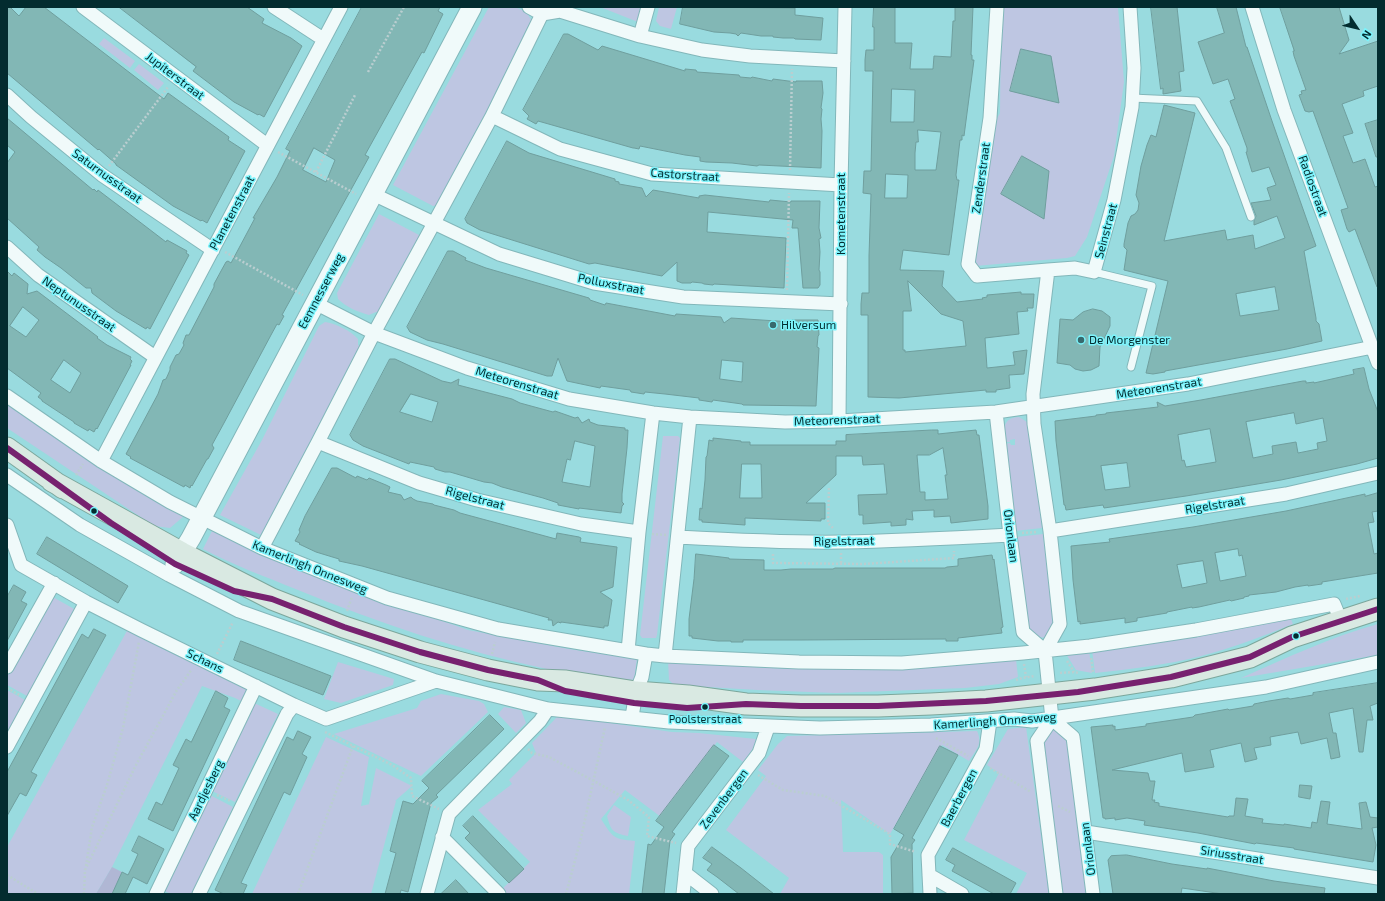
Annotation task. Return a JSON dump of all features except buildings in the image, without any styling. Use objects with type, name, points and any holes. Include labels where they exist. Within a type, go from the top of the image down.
[{"type":"main road","name":"Kamerlingh Onnesweg","points":[[7,448],[62,480],[175,564],[344,627],[420,652],[488,670],[538,680],[565,691],[634,704],[686,708],[746,704],[878,706],[986,702],[1095,690],[1171,677],[1250,657],[1292,637],[1378,609]]},
{"type":"street","name":"Jupiterstraat","points":[[83,7],[267,145]]},
{"type":"street","points":[[274,7],[323,39]]},
{"type":"street","name":"Planetenstraat","points":[[96,458],[155,357],[341,7]]},
{"type":"street","name":"Eemnesserweg","points":[[175,564],[201,518],[472,7]]},
{"type":"street","points":[[529,7],[542,14],[560,11],[640,36],[702,50],[750,56],[844,61]]},
{"type":"street","points":[[640,36],[648,7]]},
{"type":"street","name":"Kometenstraat","points":[[839,421],[841,185],[845,7]]},
{"type":"street","name":"Zenderstraat","points":[[997,7],[990,118],[968,264],[977,276],[1048,270]]},
{"type":"street","name":"Seinstraat","points":[[1048,270],[1075,268],[1094,272],[1114,200],[1132,107],[1134,68],[1130,7]]},
{"type":"street","name":"Radiostraat","points":[[1252,7],[1284,110],[1378,363]]},
{"type":"street","points":[[262,548],[374,332],[492,116],[542,14]]},
{"type":"street","name":"Saturnusstraat","points":[[7,95],[31,117],[102,175],[214,248]]},
{"type":"street","name":"Castorstraat","points":[[492,116],[560,149],[652,174],[841,185]]},
{"type":"street","name":"Polluxstraat","points":[[371,197],[499,254],[594,283],[683,297],[841,304]]},
{"type":"street","name":"Neptunusstraat","points":[[7,247],[38,275],[155,357]]},
{"type":"street","points":[[1048,270],[1033,394],[1034,424],[1050,531],[1060,624],[1045,651],[1052,719],[1037,741],[1056,894]]},
{"type":"street","name":"Meteorenstraat","points":[[316,302],[374,332],[467,368],[569,399],[653,413],[690,417],[784,422],[839,421],[996,412],[1188,384],[1373,347]]},
{"type":"street","name":"Kamerlingh Onnesweg","points":[[7,396],[96,458],[170,502],[262,548],[387,598],[498,629],[628,651],[664,656],[799,662],[902,663],[1045,651],[1196,630],[1334,604],[1341,621]]},
{"type":"street","name":"Orionlaan","points":[[996,412],[1010,535],[1024,632],[1045,651]]},
{"type":"street","points":[[628,651],[639,532],[653,413]]},
{"type":"street","points":[[664,656],[690,417]]},
{"type":"street","name":"Rigelstraat","points":[[318,442],[419,483],[477,500],[581,524],[639,532]]},
{"type":"street","name":"Rigelstraat","points":[[1050,531],[1286,494],[1378,473]]},
{"type":"street","name":"Kamerlingh Onnesweg","points":[[7,475],[80,525],[175,564],[239,611],[436,681],[548,709],[607,715],[634,704],[669,722],[768,727],[820,728],[914,726],[1014,719],[1032,721],[1266,687],[1378,662]]},
{"type":"street","name":"Schans","points":[[7,525],[21,565],[86,602],[141,630],[294,705],[326,719],[436,681]]},
{"type":"street","name":"Rigelstraat","points":[[678,537],[773,542],[841,542],[1010,535]]},
{"type":"street","points":[[7,667],[54,583]]},
{"type":"street","points":[[7,748],[86,602]]},
{"type":"street","points":[[634,704],[642,677],[646,654]]},
{"type":"street","name":"Aardjesberg","points":[[156,894],[256,686]]},
{"type":"street","points":[[199,894],[287,714],[294,705]]},
{"type":"street","points":[[428,894],[449,814],[521,742],[540,721],[548,709]]},
{"type":"street","name":"Orionlaan","points":[[1052,719],[1073,737],[1093,894]]},
{"type":"street","name":"Baerbergen","points":[[928,855],[986,749],[990,721]]},
{"type":"street","name":"Zevenbergen","points":[[688,846],[759,753],[768,727]]},
{"type":"street","name":"Siriusstraat","points":[[1085,826],[1378,878]]},
{"type":"street","points":[[442,837],[499,894]]},
{"type":"street","points":[[683,894],[688,846]]},
{"type":"street","points":[[928,855],[930,894]]},
{"type":"street","points":[[685,873],[712,894]]},
{"type":"street","points":[[929,875],[962,894]]},
{"type":"lane","points":[[1132,98],[1197,101],[1226,148],[1251,217]]},
{"type":"lane","points":[[1094,272],[1152,286],[1131,367]]},
{"type":"path","points":[[368,72],[404,7]]},
{"type":"path","points":[[102,175],[175,77]]},
{"type":"path","points":[[316,172],[355,95]]},
{"type":"path","points":[[267,145],[278,153],[316,172],[371,197]]},
{"type":"path","points":[[214,248],[316,302]]},
{"type":"path","points":[[62,480],[96,458]]},
{"type":"path","points":[[829,488],[828,523],[841,536],[841,563]]},
{"type":"path","points":[[1010,535],[1050,531]]},
{"type":"path","points":[[639,532],[678,537]]},
{"type":"path","points":[[773,542],[773,562],[864,564],[954,558],[953,538]]},
{"type":"path","points":[[345,615],[356,586]]},
{"type":"path","points":[[212,665],[239,611]]},
{"type":"path","points":[[84,894],[85,870],[92,827],[123,728],[141,630]]},
{"type":"path","points":[[85,870],[136,765],[177,690],[199,658]]},
{"type":"path","points":[[566,894],[581,838],[607,715]]},
{"type":"path","points":[[914,726],[1044,799],[1085,826]]},
{"type":"path","points":[[320,730],[392,765],[411,778],[412,796],[449,814]]},
{"type":"path","points":[[521,742],[532,752],[549,757],[628,800],[649,816],[647,836],[688,846]]},
{"type":"path","points":[[298,894],[353,746]]},
{"type":"path","points":[[747,769],[783,790],[825,796],[890,834],[890,844],[928,855]]},
{"type":"path","points":[[206,789],[242,807]]},
{"type":"path","points":[[7,875],[38,894]]},
{"type":"shaded area","points":[[489,7],[510,7],[522,10],[527,13],[533,26],[438,205],[433,206],[393,185]]},
{"type":"shaded area","points":[[600,7],[642,7],[638,22]]},
{"type":"shaded area","points":[[659,7],[677,7],[671,29],[660,26],[656,21]]},
{"type":"shaded area","points":[[1001,7],[1118,7],[1124,82],[1114,156],[1087,237],[1075,256],[975,266],[991,129],[1000,113]]},
{"type":"shaded area","points":[[104,38],[135,61],[130,68],[99,44]]},
{"type":"shaded area","points":[[139,64],[164,83],[158,90],[134,70]]},
{"type":"shaded area","points":[[379,214],[419,235],[419,240],[380,314],[376,312],[369,315],[356,311],[345,304],[338,299],[337,293]]},
{"type":"shaded area","points":[[325,322],[347,330],[358,339],[358,345],[363,348],[261,535],[220,515],[262,440],[319,326]]},
{"type":"shaded area","points":[[7,401],[184,516],[170,528],[154,526],[7,428]]},
{"type":"shaded area","points":[[1019,417],[1027,422],[1030,428],[1042,528],[1015,531],[1004,444],[1010,443],[1011,445],[1015,445],[1015,439],[1010,440],[1010,442],[1004,442],[1004,429],[1009,420]]},
{"type":"shaded area","points":[[663,436],[678,436],[680,438],[657,635],[656,638],[642,638],[640,635]]},
{"type":"shaded area","points":[[212,531],[272,559],[315,576],[468,630],[569,649],[637,659],[634,680],[568,673],[515,662],[452,645],[390,625],[262,576],[203,549]]},
{"type":"shaded area","points":[[1043,534],[1054,624],[1047,637],[1037,636],[1028,630],[1016,537]]},
{"type":"shaded area","points":[[51,596],[76,610],[29,697],[7,685],[7,676]]},
{"type":"shaded area","points":[[1290,617],[1293,624],[1248,642],[1213,653],[1162,664],[1095,673],[1092,650]]},
{"type":"shaded area","points":[[1378,624],[1378,655],[1241,678],[1326,642]]},
{"type":"shaded area","points":[[128,629],[248,688],[243,702],[202,686],[112,867],[96,894],[7,894],[7,847]]},
{"type":"shaded area","points":[[1089,650],[1092,673],[1076,670],[1066,654]]},
{"type":"shaded area","points":[[1016,659],[1018,677],[999,684],[965,688],[836,693],[674,685],[669,680],[668,660],[792,669],[836,669]]},
{"type":"shaded area","points":[[338,662],[394,679],[393,685],[341,703],[324,699]]},
{"type":"shaded area","points":[[7,690],[27,701],[7,737]]},
{"type":"shaded area","points":[[441,694],[479,701],[484,704],[488,712],[421,776],[334,734],[417,708],[421,701]]},
{"type":"shaded area","points":[[252,702],[278,714],[235,802],[210,790]]},
{"type":"shaded area","points":[[504,707],[521,710],[526,723],[516,733],[498,714]]},
{"type":"shaded area","points":[[557,717],[576,718],[672,732],[699,733],[756,739],[755,746],[743,762],[717,742],[661,817],[625,790],[601,819],[608,830],[617,838],[635,841],[629,894],[503,894],[500,891],[530,862],[478,810],[512,784],[509,780],[536,753],[532,743]]},
{"type":"shaded area","points":[[1026,727],[1049,894],[1016,894],[1027,873],[964,840],[999,773],[987,765],[1008,729]]},
{"type":"shaded area","points":[[1051,729],[1062,730],[1069,739],[1088,894],[1061,894],[1042,742]]},
{"type":"shaded area","points":[[977,731],[979,743],[969,761],[942,745],[890,834],[841,800],[843,852],[879,852],[883,855],[883,894],[780,894],[789,878],[726,830],[766,776],[758,770],[778,744],[787,736]]},
{"type":"shaded area","points":[[326,737],[369,757],[361,806],[370,804],[376,768],[412,786],[395,801],[371,894],[252,894]]},
{"type":"shaded area","points":[[208,794],[233,807],[192,894],[171,894],[162,890]]},
{"type":"shaded area","points":[[614,805],[631,817],[628,836],[619,834],[611,828],[607,816]]},
{"type":"shaded area","points":[[112,867],[122,872],[112,894],[96,894]]},
{"type":"transit line","points":[[7,448],[111,523],[175,564],[234,591],[272,599],[344,627],[420,652],[488,670],[538,680],[565,691],[634,703],[687,708],[746,704],[878,706],[986,701],[1078,692],[1171,677],[1250,657],[1292,637],[1378,609]]},
{"type":"place","name":"Hilversum","points":[[773,325]]},
{"type":"place","name":"De Morgenster","points":[[1081,340]]},
{"type":"place","name":"Poolsterstraat","points":[[705,707]]}]
